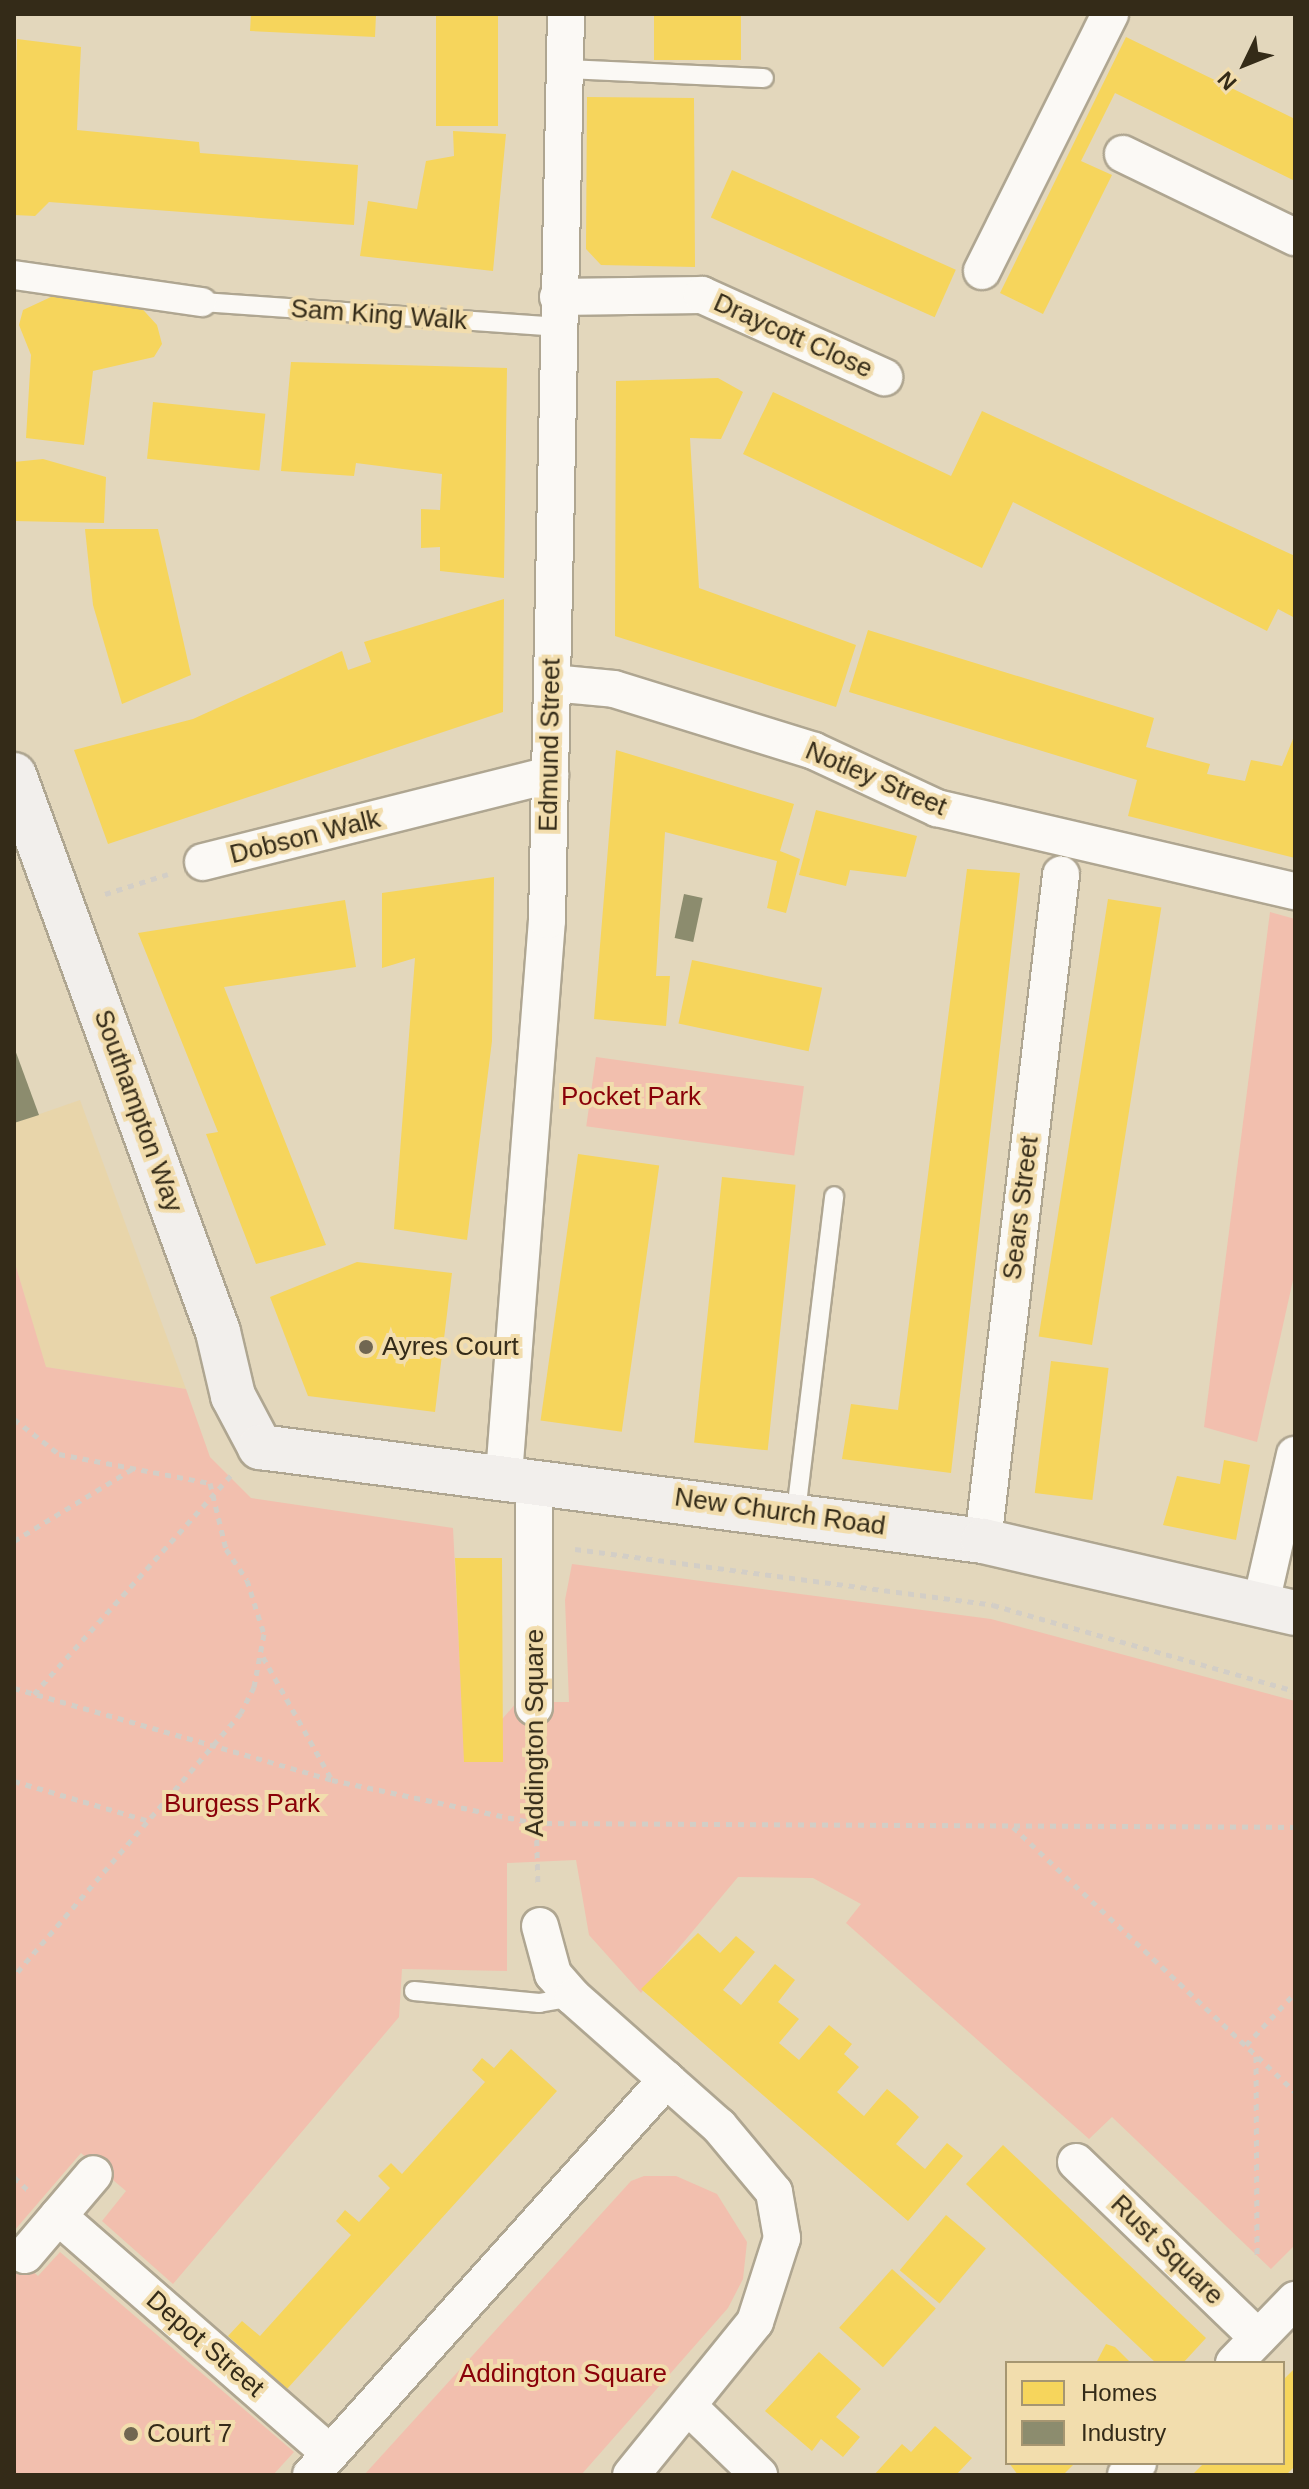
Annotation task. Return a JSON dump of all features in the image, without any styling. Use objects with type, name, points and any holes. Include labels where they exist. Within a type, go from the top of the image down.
[{"type":"main road","name":"Southampton Way","points":[[14,775],[218,1332],[233,1396],[260,1447]]},
{"type":"main road","name":"New Church Road","points":[[260,1447],[796,1512],[983,1541],[1278,1608]]},
{"type":"street","name":"Edmund Street","points":[[519,1477],[550,775],[557,312],[566,14]]},
{"type":"street","points":[[982,271],[1110,14]]},
{"type":"street","points":[[1123,154],[1295,237]]},
{"type":"street","points":[[14,275],[202,302]]},
{"type":"street","name":"Draycott Close","points":[[557,312],[702,295],[884,377]]},
{"type":"street","name":"Notley Street","points":[[552,683],[614,689],[814,751],[937,808],[1295,891]]},
{"type":"street","name":"Dobson Walk","points":[[203,862],[550,775]]},
{"type":"street","name":"Sears Street","points":[[983,1541],[1061,875]]},
{"type":"street","points":[[1278,1608],[1295,1455]]},
{"type":"street","name":"Addington Square","points":[[519,1477],[534,1707]]},
{"type":"street","points":[[540,1926],[553,1974],[573,1997],[754,2160],[774,2192],[782,2238],[755,2322],[691,2409],[631,2475]]},
{"type":"street","points":[[320,2464],[667,2079]]},
{"type":"street","name":"Rust Square","points":[[1076,2162],[1246,2351]]},
{"type":"street","points":[[25,2255],[94,2174]]},
{"type":"street","name":"Depot Street","points":[[58,2216],[320,2464]]},
{"type":"street","points":[[1246,2351],[1295,2300]]},
{"type":"street","points":[[691,2409],[759,2475]]},
{"type":"lane","points":[[565,69],[764,78]]},
{"type":"lane","name":"Sam King Walk","points":[[202,302],[557,312]]},
{"type":"lane","points":[[796,1512],[834,1196]]},
{"type":"lane","points":[[414,1991],[539,2003],[573,1997]]},
{"type":"path","name":"Dobson Walk","points":[[63,908],[203,862]]},
{"type":"path","points":[[14,1419],[59,1454],[135,1467],[217,1489]]},
{"type":"path","points":[[34,1694],[217,1489],[260,1447]]},
{"type":"path","points":[[14,1541],[135,1467]]},
{"type":"path","points":[[217,1489],[226,1549],[258,1606],[263,1656],[332,1780]]},
{"type":"path","points":[[568,1548],[993,1605],[1295,1691]]},
{"type":"path","points":[[14,1976],[241,1713],[263,1656]]},
{"type":"path","points":[[14,1688],[332,1780],[534,1823],[1295,1827]]},
{"type":"path","name":"Addington Square","points":[[534,1707],[534,1823],[540,1926]]},
{"type":"path","points":[[14,1781],[146,1820]]},
{"type":"path","points":[[1013,1826],[1295,2092]]},
{"type":"path","points":[[1246,2045],[1295,1993]]},
{"type":"path","points":[[1256,2055],[1257,2259]]},
{"type":"shaded area","points":[[80,1100],[186,1389],[45,1367],[14,1260],[14,1123]]},
{"type":"green space","points":[[1270,912],[1295,919],[1295,1271],[1257,1442],[1204,1427]]},
{"type":"green space","name":"Pocket Park","points":[[596,1057],[804,1086],[794,1156],[586,1126]]},
{"type":"green space","name":"Burgess Park","points":[[14,1260],[46,1367],[186,1389],[210,1457],[251,1498],[453,1528],[465,1762],[517,1702],[569,1702],[565,1600],[572,1564],[991,1619],[1295,1701],[1295,2245],[1271,2269],[1112,2117],[1089,2139],[846,1923],[861,1904],[813,1878],[738,1877],[641,1993],[589,1935],[576,1860],[507,1863],[507,1971],[402,1969],[399,2017],[173,2284],[102,2221],[126,2191],[81,2153],[14,2231]]},
{"type":"green space","name":"Addington Square","points":[[644,2176],[676,2176],[717,2194],[747,2242],[743,2279],[728,2308],[581,2475],[364,2475],[631,2181]]},
{"type":"green space","points":[[60,2252],[294,2452],[273,2475],[14,2475],[14,2255],[38,2276]]},
{"type":"building: Homes","points":[[251,14],[376,14],[375,37],[250,31]]},
{"type":"building: Homes","points":[[436,14],[498,14],[498,126],[436,126]]},
{"type":"building: Homes","points":[[654,14],[741,14],[741,60],[654,60]]},
{"type":"building: Homes","points":[[1126,37],[1295,119],[1295,181],[1115,93],[1081,161],[1112,175],[1043,314],[1000,293]]},
{"type":"building: Homes","points":[[17,39],[81,47],[77,130],[199,142],[200,153],[358,165],[354,225],[49,202],[35,216],[14,215]]},
{"type":"building: Homes","points":[[587,97],[694,98],[695,267],[601,265],[586,249]]},
{"type":"building: Homes","points":[[453,131],[506,134],[493,271],[360,256],[368,201],[417,209],[426,161],[454,156]]},
{"type":"building: Homes","points":[[732,170],[956,270],[935,317],[711,218]]},
{"type":"building: Homes","points":[[66,290],[135,301],[157,325],[162,344],[154,357],[93,371],[84,445],[26,438],[31,355],[19,325],[23,310]]},
{"type":"building: Homes","points":[[291,362],[507,368],[504,578],[440,571],[440,547],[421,548],[421,509],[440,510],[442,474],[356,463],[354,476],[281,471]]},
{"type":"building: Homes","points":[[718,378],[743,392],[721,439],[690,438],[699,588],[856,645],[836,707],[615,636],[616,381]]},
{"type":"building: Homes","points":[[773,392],[951,476],[982,411],[1295,556],[1295,618],[1278,609],[1267,631],[1013,502],[982,568],[743,454]]},
{"type":"building: Homes","points":[[153,402],[265,414],[259,470],[147,459]]},
{"type":"building: Homes","points":[[43,459],[106,477],[104,523],[14,521],[14,462]]},
{"type":"building: Homes","points":[[85,529],[158,529],[191,675],[122,704],[93,605]]},
{"type":"building: Homes","points":[[504,599],[503,712],[108,844],[74,750],[193,719],[342,651],[348,670],[371,662],[364,642]]},
{"type":"building: Homes","points":[[868,630],[1154,718],[1146,747],[1210,764],[1207,774],[1245,781],[1251,760],[1282,766],[1295,734],[1295,858],[1128,816],[1137,780],[849,692]]},
{"type":"building: Homes","points":[[616,750],[794,804],[780,851],[800,859],[786,913],[767,908],[777,861],[665,832],[656,976],[670,976],[666,1026],[594,1019]]},
{"type":"building: Homes","points":[[816,810],[917,836],[906,877],[850,870],[846,886],[799,875]]},
{"type":"building: Homes","points":[[967,869],[1020,873],[951,1473],[842,1459],[851,1404],[898,1410]]},
{"type":"building: Homes","points":[[494,877],[492,1041],[467,1240],[394,1229],[415,958],[382,968],[382,893]]},
{"type":"building: Homes","points":[[1108,899],[1161,907],[1092,1345],[1039,1337]]},
{"type":"building: Homes","points":[[345,900],[356,967],[224,987],[326,1245],[256,1264],[206,1134],[218,1132],[138,933]]},
{"type":"building: Homes","points":[[692,960],[822,988],[809,1051],[678,1024]]},
{"type":"building: Homes","points":[[578,1154],[659,1165],[622,1432],[541,1420]]},
{"type":"building: Homes","points":[[722,1177],[796,1185],[768,1450],[694,1443]]},
{"type":"building: Homes","name":"Ayres Court","points":[[357,1262],[452,1273],[435,1412],[308,1396],[270,1297]]},
{"type":"building: Homes","points":[[1051,1361],[1109,1368],[1092,1500],[1035,1493]]},
{"type":"building: Homes","points":[[1224,1460],[1250,1465],[1236,1540],[1163,1525],[1177,1476],[1220,1484]]},
{"type":"building: Homes","points":[[455,1558],[502,1558],[503,1762],[464,1762]]},
{"type":"building: Homes","points":[[698,1933],[720,1953],[736,1936],[755,1952],[723,1990],[741,2005],[775,1964],[795,1980],[778,2002],[799,2019],[779,2043],[799,2060],[829,2025],[852,2044],[844,2054],[859,2067],[837,2092],[864,2116],[887,2089],[905,2104],[919,2117],[896,2144],[925,2169],[947,2143],[963,2156],[908,2221],[641,1989]]},
{"type":"building: Homes","points":[[511,2049],[557,2091],[287,2389],[228,2336],[242,2321],[260,2336],[351,2235],[336,2221],[345,2210],[359,2222],[390,2188],[378,2176],[391,2163],[402,2174],[485,2082],[472,2070],[482,2058],[494,2068]]},
{"type":"building: Homes","points":[[1003,2145],[1206,2338],[1185,2361],[1154,2361],[966,2184]]},
{"type":"building: Homes","points":[[946,2215],[986,2248],[940,2304],[900,2270]]},
{"type":"building: Homes","points":[[892,2269],[936,2308],[883,2367],[839,2328]]},
{"type":"building: Homes","points":[[1106,2344],[1115,2347],[1129,2361],[1097,2361]]},
{"type":"building: Homes","points":[[819,2352],[861,2389],[836,2417],[860,2437],[843,2457],[821,2439],[812,2451],[765,2411]]},
{"type":"building: Homes","points":[[1295,2368],[1295,2466],[1286,2475],[1192,2475],[1202,2465],[1285,2465],[1285,2378]]},
{"type":"building: Homes","points":[[935,2426],[972,2458],[956,2475],[874,2475],[902,2444],[911,2452]]},
{"type":"building: Homes","points":[[1010,2465],[1073,2465],[1063,2475],[1018,2475]]},
{"type":"building: Industry","points":[[684,894],[703,898],[693,942],[675,938]]},
{"type":"building: Industry","points":[[14,1047],[39,1115],[14,1123]]},
{"type":"place","name":"Ayres Court","points":[[366,1347]]},
{"type":"place","name":"Court 7","points":[[131,2434]]}]
